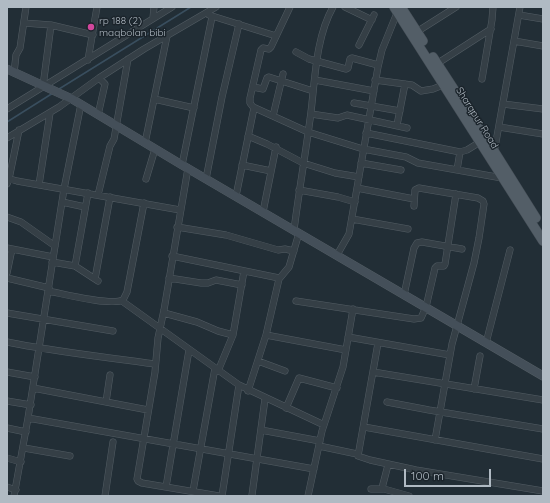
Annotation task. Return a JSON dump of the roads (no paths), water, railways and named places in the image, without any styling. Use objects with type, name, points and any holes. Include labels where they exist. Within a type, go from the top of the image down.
[{"type":"main road","name":"Sharqpur Road","points":[[397,9],[494,151],[543,230]]},
{"type":"main road","name":"Sharqpur Road","points":[[434,65],[443,85],[543,241]]},
{"type":"street","points":[[26,7],[20,48],[10,71],[81,104],[185,167],[543,376]]},
{"type":"street","points":[[88,60],[98,7]]},
{"type":"street","points":[[153,18],[154,7]]},
{"type":"street","points":[[8,108],[172,7]]},
{"type":"street","points":[[7,138],[50,113],[69,98],[128,59],[210,14],[216,7]]},
{"type":"street","points":[[290,7],[270,48],[263,48],[261,50],[250,103],[254,108],[308,132],[363,150],[406,157],[418,163],[502,178]]},
{"type":"street","points":[[248,391],[266,335],[280,278],[289,266],[294,251],[299,190],[321,38],[333,7]]},
{"type":"street","points":[[345,7],[373,17],[359,45]]},
{"type":"street","points":[[414,33],[456,7]]},
{"type":"street","points":[[482,79],[491,29],[493,7]]},
{"type":"street","points":[[492,162],[520,7]]},
{"type":"street","points":[[337,255],[347,240],[352,219],[378,65],[397,9]]},
{"type":"street","points":[[210,14],[276,36]]},
{"type":"street","points":[[210,14],[194,108],[164,313],[160,328],[138,480],[142,483],[220,496],[239,385]]},
{"type":"street","points":[[519,16],[543,19]]},
{"type":"street","points":[[24,23],[51,25],[93,35]]},
{"type":"street","points":[[206,179],[222,98],[239,24]]},
{"type":"street","points":[[43,86],[51,25]]},
{"type":"street","points":[[434,65],[491,29]]},
{"type":"street","points":[[145,143],[168,36]]},
{"type":"street","points":[[514,41],[543,46]]},
{"type":"street","points":[[296,52],[318,61],[346,69],[348,68],[350,59],[352,58],[378,65]]},
{"type":"street","points":[[98,195],[110,146],[114,139],[128,59]]},
{"type":"street","points":[[253,87],[263,89],[268,77],[282,77],[313,91]]},
{"type":"street","points":[[273,116],[282,77]]},
{"type":"street","points":[[98,115],[105,84],[99,78]]},
{"type":"street","points":[[315,80],[374,91]]},
{"type":"street","points":[[375,80],[413,85],[421,91],[433,89],[443,85]]},
{"type":"street","points":[[398,125],[405,84]]},
{"type":"street","points":[[154,99],[194,108]]},
{"type":"street","points":[[354,103],[400,111]]},
{"type":"street","points":[[7,488],[15,493],[24,448],[64,189],[81,104]]},
{"type":"street","points":[[503,104],[543,109]]},
{"type":"street","points":[[236,196],[254,108]]},
{"type":"street","points":[[39,185],[50,113]]},
{"type":"street","points":[[311,114],[338,118],[347,115],[407,128]]},
{"type":"street","points":[[499,127],[543,134]]},
{"type":"street","points":[[19,130],[8,180],[180,210]]},
{"type":"street","points":[[366,134],[460,152],[467,150],[480,142]]},
{"type":"street","points":[[248,136],[276,148],[303,164],[340,174],[359,177]]},
{"type":"street","points":[[263,212],[276,148]]},
{"type":"street","points":[[146,179],[155,149]]},
{"type":"street","points":[[457,170],[460,152]]},
{"type":"street","points":[[361,163],[401,170]]},
{"type":"street","points":[[242,165],[271,172]]},
{"type":"street","points":[[357,188],[414,198]]},
{"type":"street","points":[[414,206],[415,190],[419,188],[478,198],[483,201],[484,204],[474,263],[450,355],[436,440]]},
{"type":"street","points":[[299,190],[338,197],[355,202]]},
{"type":"street","points":[[75,266],[88,193]]},
{"type":"street","points":[[296,301],[414,319],[421,318],[426,307],[435,268],[436,266],[445,266],[456,194]]},
{"type":"street","points":[[7,273],[10,248],[75,266],[97,280],[110,197]]},
{"type":"street","points":[[62,202],[85,207]]},
{"type":"street","points":[[122,301],[127,292],[144,203]]},
{"type":"street","points":[[7,218],[21,222],[55,246]]},
{"type":"street","points":[[352,219],[408,229]]},
{"type":"street","points":[[177,227],[214,233],[278,250],[285,249],[294,251]]},
{"type":"street","points":[[404,295],[416,244],[422,242],[462,249]]},
{"type":"street","points":[[486,343],[510,250]]},
{"type":"street","points":[[172,256],[280,278]]},
{"type":"street","points":[[193,492],[200,448],[216,370],[233,335],[244,271]]},
{"type":"street","points":[[7,278],[98,300],[122,301],[216,370],[248,391],[324,426]]},
{"type":"street","points":[[169,278],[201,283],[208,283],[216,280],[242,285]]},
{"type":"street","points":[[308,496],[324,426],[343,367],[353,310]]},
{"type":"street","points":[[7,313],[114,331]]},
{"type":"street","points":[[164,313],[197,322],[218,331],[233,335]]},
{"type":"street","points":[[266,335],[346,350]]},
{"type":"street","points":[[348,337],[450,355]]},
{"type":"street","points":[[7,342],[39,349],[92,354],[155,364]]},
{"type":"street","points":[[357,454],[364,427],[378,343]]},
{"type":"street","points":[[166,487],[189,350]]},
{"type":"street","points":[[474,388],[480,356]]},
{"type":"street","points":[[258,361],[285,371]]},
{"type":"street","points":[[7,372],[35,377]]},
{"type":"street","points":[[373,372],[543,400]]},
{"type":"street","points":[[106,402],[110,375]]},
{"type":"street","points":[[286,408],[298,378],[337,388]]},
{"type":"street","points":[[33,388],[148,410]]},
{"type":"street","points":[[252,495],[265,398]]},
{"type":"street","points":[[7,401],[30,405]]},
{"type":"street","points":[[387,402],[543,429]]},
{"type":"street","points":[[28,418],[314,469]]},
{"type":"street","points":[[364,427],[543,459]]},
{"type":"street","points":[[7,428],[26,432]]},
{"type":"street","points":[[261,430],[320,443],[357,454],[361,458],[388,465],[543,491]]},
{"type":"street","points":[[105,496],[113,442]]},
{"type":"street","points":[[24,448],[70,456]]},
{"type":"street","points":[[7,458],[21,462]]},
{"type":"street","points":[[382,488],[388,465]]},
{"type":"street","points":[[371,489],[382,488],[409,496]]},
{"type":"waterway","points":[[59,89],[191,7]]},
{"type":"waterway","points":[[7,122],[53,93]]},
{"type":"place","name":"rp 188 (2) maqbolan bibi","points":[[91,27]]}]
